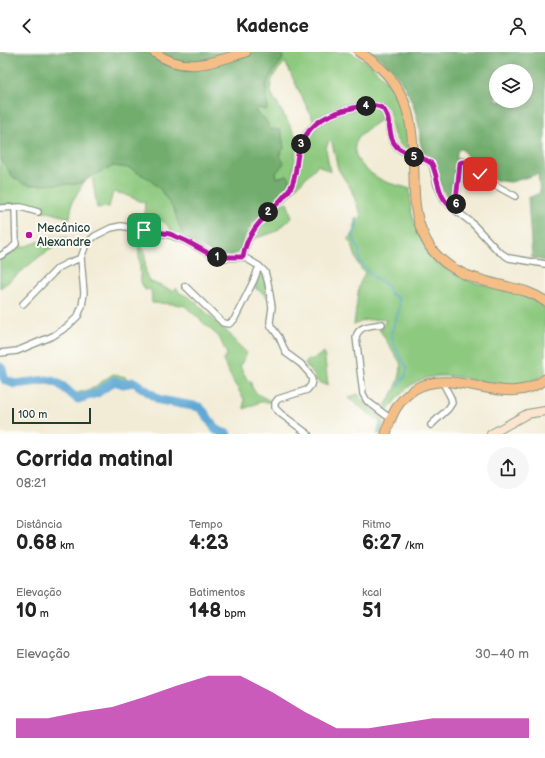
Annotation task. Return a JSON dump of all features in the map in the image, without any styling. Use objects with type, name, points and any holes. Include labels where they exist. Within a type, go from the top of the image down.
[{"type":"main road","points":[[154,52],[174,63],[197,65],[210,63],[246,52]]},
{"type":"main road","points":[[359,52],[372,60],[383,70],[400,93],[405,105],[412,128],[414,189],[417,219],[431,248],[439,257],[455,270],[464,275],[532,293],[545,301]]},
{"type":"main road","points":[[386,434],[399,403],[407,394],[419,387],[442,381],[459,382],[501,390],[515,391],[528,388],[545,379]]},
{"type":"street","points":[[243,257],[246,244],[254,229],[286,195],[293,183],[297,173],[298,152],[301,143],[315,125],[327,116],[343,110],[378,106],[384,110],[386,114],[393,142],[402,150],[432,164],[440,193],[447,203],[472,223],[493,247],[509,258],[545,264]]},
{"type":"street","points":[[455,210],[460,166],[462,162],[465,162],[491,183],[515,196]]},
{"type":"street","points":[[0,208],[15,207],[38,212]]},
{"type":"street","points":[[0,256],[16,244],[15,207]]},
{"type":"street","points":[[0,353],[17,351],[48,338],[61,331],[74,320],[80,312],[84,300],[81,258],[83,249],[90,240],[116,226],[170,234],[215,257],[243,257],[259,266],[265,272],[272,308],[270,322],[272,328],[279,337],[286,353],[301,364],[309,373],[312,380],[311,385],[307,390],[278,399],[275,403],[275,408],[308,434]]},
{"type":"street","points":[[23,304],[58,268],[68,262],[81,258]]},
{"type":"street","points":[[185,286],[223,323],[229,324],[234,320],[254,280],[259,266]]},
{"type":"street","points":[[382,324],[364,327],[359,331],[356,337],[363,394],[367,400],[391,419]]},
{"type":"street","points":[[432,425],[452,403],[442,381]]},
{"type":"street","points":[[491,434],[527,414],[545,411]]},
{"type":"green space","points":[[0,52],[281,52],[283,59],[274,71],[266,87],[267,110],[258,108],[256,113],[265,119],[270,129],[281,130],[284,148],[279,154],[284,163],[276,173],[277,178],[287,175],[290,181],[278,199],[253,223],[247,233],[240,251],[233,255],[226,256],[211,252],[183,236],[174,210],[160,189],[148,178],[129,168],[113,166],[92,176],[84,182],[75,184],[30,185],[22,183],[14,178],[0,159]]},
{"type":"green space","points":[[281,52],[349,52],[373,67],[385,79],[399,100],[407,126],[408,148],[404,148],[394,135],[389,109],[384,105],[367,103],[348,106],[330,112],[314,122],[285,62],[274,76],[270,88],[271,93],[299,141],[296,149],[292,181],[286,190],[290,181],[283,176],[277,178],[276,174],[278,158],[284,148],[281,130],[270,129],[265,119],[256,113],[258,108],[267,110],[266,86],[273,71],[283,59]]},
{"type":"green space","points":[[371,52],[545,52],[545,261],[532,258],[528,198],[540,193],[538,174],[511,182],[493,179],[466,155],[462,149],[460,149],[457,152],[454,203],[452,203],[441,186],[435,164],[423,151],[420,141],[419,127],[413,105],[408,94],[403,84],[389,67]]},
{"type":"green space","points":[[373,108],[380,111],[385,117],[367,129],[358,138],[355,145],[357,158],[373,175],[389,183],[410,189],[411,212],[419,235],[443,267],[470,281],[530,297],[545,307],[545,374],[525,383],[505,385],[445,376],[426,378],[407,388],[390,408],[383,409],[393,393],[398,380],[401,368],[400,362],[379,329],[382,329],[386,319],[365,320],[354,325],[359,285],[365,273],[357,261],[351,243],[348,239],[354,229],[355,219],[362,218],[351,189],[338,169],[332,143],[329,140],[326,149],[330,172],[318,165],[285,199],[293,187],[296,179],[301,148],[310,134],[323,121],[338,114]]},
{"type":"green space","points":[[0,159],[5,166],[30,185],[75,184],[84,182],[72,202],[70,218],[22,205],[14,204],[0,206]]},
{"type":"green space","points":[[113,166],[129,168],[148,178],[160,189],[174,210],[183,236],[172,232],[166,224],[160,220],[144,214],[145,203],[123,194],[113,192],[109,207],[97,208],[92,176]]},
{"type":"green space","points":[[287,202],[292,218],[275,232],[250,240],[271,213],[276,208]]},
{"type":"green space","points":[[50,238],[68,238],[39,257],[0,288],[0,257],[11,253],[17,247],[23,247]]},
{"type":"green space","points":[[138,242],[144,251],[146,271],[149,281],[173,291],[176,288],[180,293],[191,298],[230,334],[247,353],[240,366],[248,381],[251,381],[255,392],[272,402],[260,402],[244,409],[244,399],[223,361],[227,354],[219,337],[185,306],[152,303],[151,289],[145,290],[141,282]]},
{"type":"green space","points":[[262,275],[264,278],[267,296],[255,288],[259,277]]},
{"type":"green space","points":[[324,352],[327,386],[315,380],[314,375],[305,364],[309,359],[311,361]]},
{"type":"green space","points":[[113,374],[126,377],[128,381],[122,382],[115,379],[84,397],[79,397],[74,394],[93,388]]},
{"type":"green space","points":[[358,394],[364,403],[383,419],[384,425],[381,434],[378,434],[381,424],[379,421],[348,398]]},
{"type":"waterway","points":[[357,220],[357,228],[353,236],[359,251],[360,262],[375,279],[380,280],[387,286],[390,293],[398,298],[399,301],[399,310],[391,334],[393,343],[407,368],[406,375],[399,385]]},
{"type":"waterway","points":[[0,367],[5,380],[15,384],[47,380],[56,382],[78,399],[97,393],[114,381],[123,384],[134,382],[160,400],[199,407],[216,430],[227,434]]},
{"type":"waterway","points":[[377,434],[380,423]]},
{"type":"place","name":"Mecânico Alexandre","points":[[29,235]]},
{"type":"route","points":[[144,230],[170,234],[215,257],[243,257],[249,236],[259,222],[290,190],[297,173],[298,152],[304,138],[320,120],[343,110],[372,106],[378,106],[384,110],[388,119],[393,142],[407,153],[432,164],[440,193],[444,200],[455,210],[460,163],[465,162],[480,174]]}]
